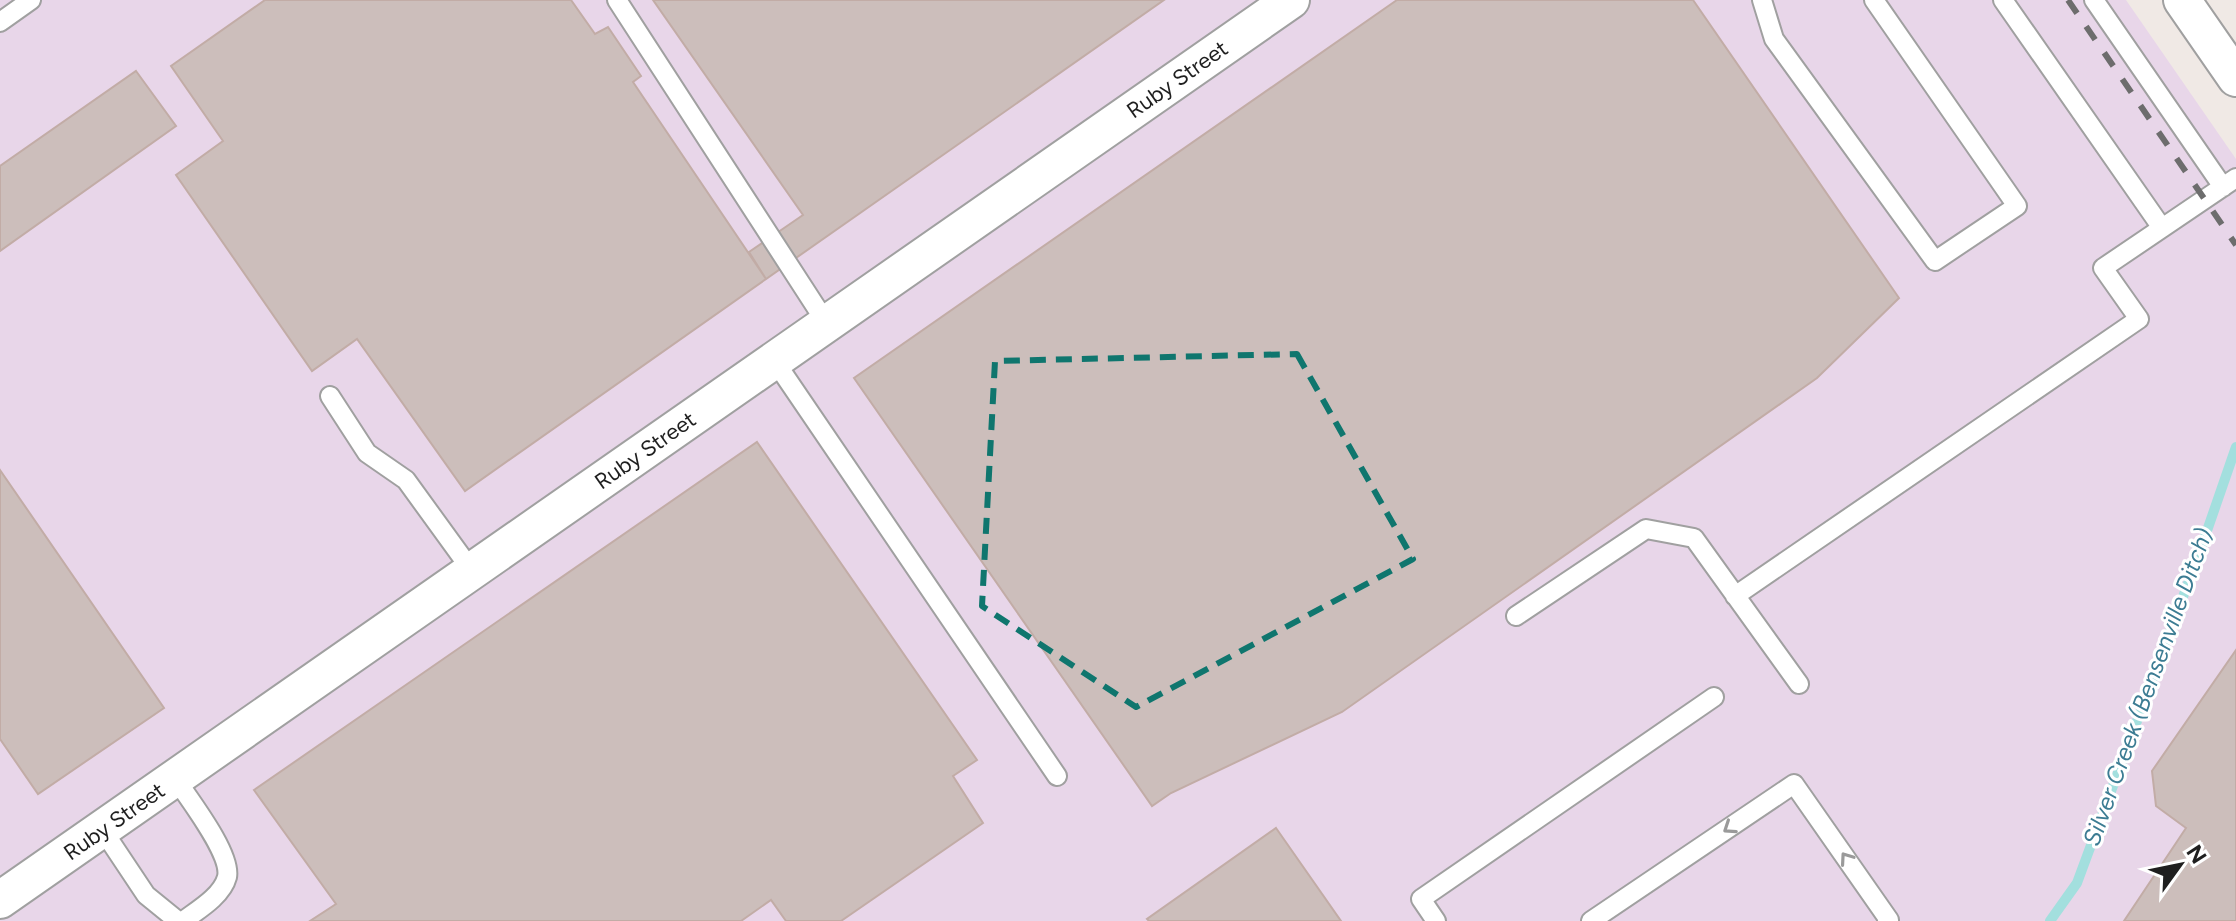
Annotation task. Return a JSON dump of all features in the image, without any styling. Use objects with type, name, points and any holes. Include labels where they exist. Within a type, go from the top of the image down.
[{"type":"street","name":"Ruby Street","points":[[0,900],[1291,0]]},
{"type":"street","points":[[2182,0],[2236,78]]},
{"type":"lane","points":[[0,22],[31,0]]},
{"type":"lane","points":[[617,0],[827,324]]},
{"type":"lane","points":[[1762,0],[1774,39],[1935,261],[2017,206],[1874,0]]},
{"type":"lane","points":[[2003,0],[2162,228]]},
{"type":"lane","points":[[1735,596],[2139,319],[2103,268],[2230,183],[2094,0]]},
{"type":"lane","points":[[774,360],[1057,776]]},
{"type":"lane","points":[[330,396],[367,453],[406,480],[472,571]]},
{"type":"lane","points":[[1516,616],[1646,529],[1694,538],[1799,684]]},
{"type":"lane","points":[[1436,921],[1421,899],[1714,697]]},
{"type":"lane","points":[[102,829],[146,895],[181,921],[215,896],[227,876],[224,854],[175,778]]},
{"type":"lane","points":[[1591,921],[1794,784],[1887,921]]},
{"type":"highlighted area","points":[[1297,354],[1413,559],[1136,707],[982,606],[995,361]]},
{"type":"shaded area","points":[[0,0],[2126,0],[2236,159],[2236,921],[0,921]]},
{"type":"building","points":[[265,0],[571,0],[595,34],[608,27],[641,76],[633,82],[766,279],[465,491],[357,339],[312,371],[176,175],[223,141],[171,66]]},
{"type":"building","points":[[653,0],[1164,0],[766,279],[749,252],[803,215]]},
{"type":"building","points":[[1397,0],[1693,0],[1899,298],[1817,378],[1342,712],[1171,793],[1152,806],[854,378]]},
{"type":"building","points":[[136,71],[176,126],[0,251],[0,166]]},
{"type":"building","points":[[757,442],[977,760],[953,776],[983,823],[841,921],[786,921],[771,900],[741,921],[310,921],[336,904],[254,790]]},
{"type":"building","points":[[0,470],[164,708],[38,794],[0,739]]},
{"type":"building","points":[[2236,650],[2236,921],[2124,921],[2186,828],[2156,806],[2152,771]]},
{"type":"building","points":[[1276,828],[1341,921],[1147,919]]},
{"type":"waterway","name":"Silver Creek (Bensenville Ditch)","points":[[2050,921],[2077,883],[2236,447]]},
{"type":"railway","points":[[2068,0],[2236,245]]}]
